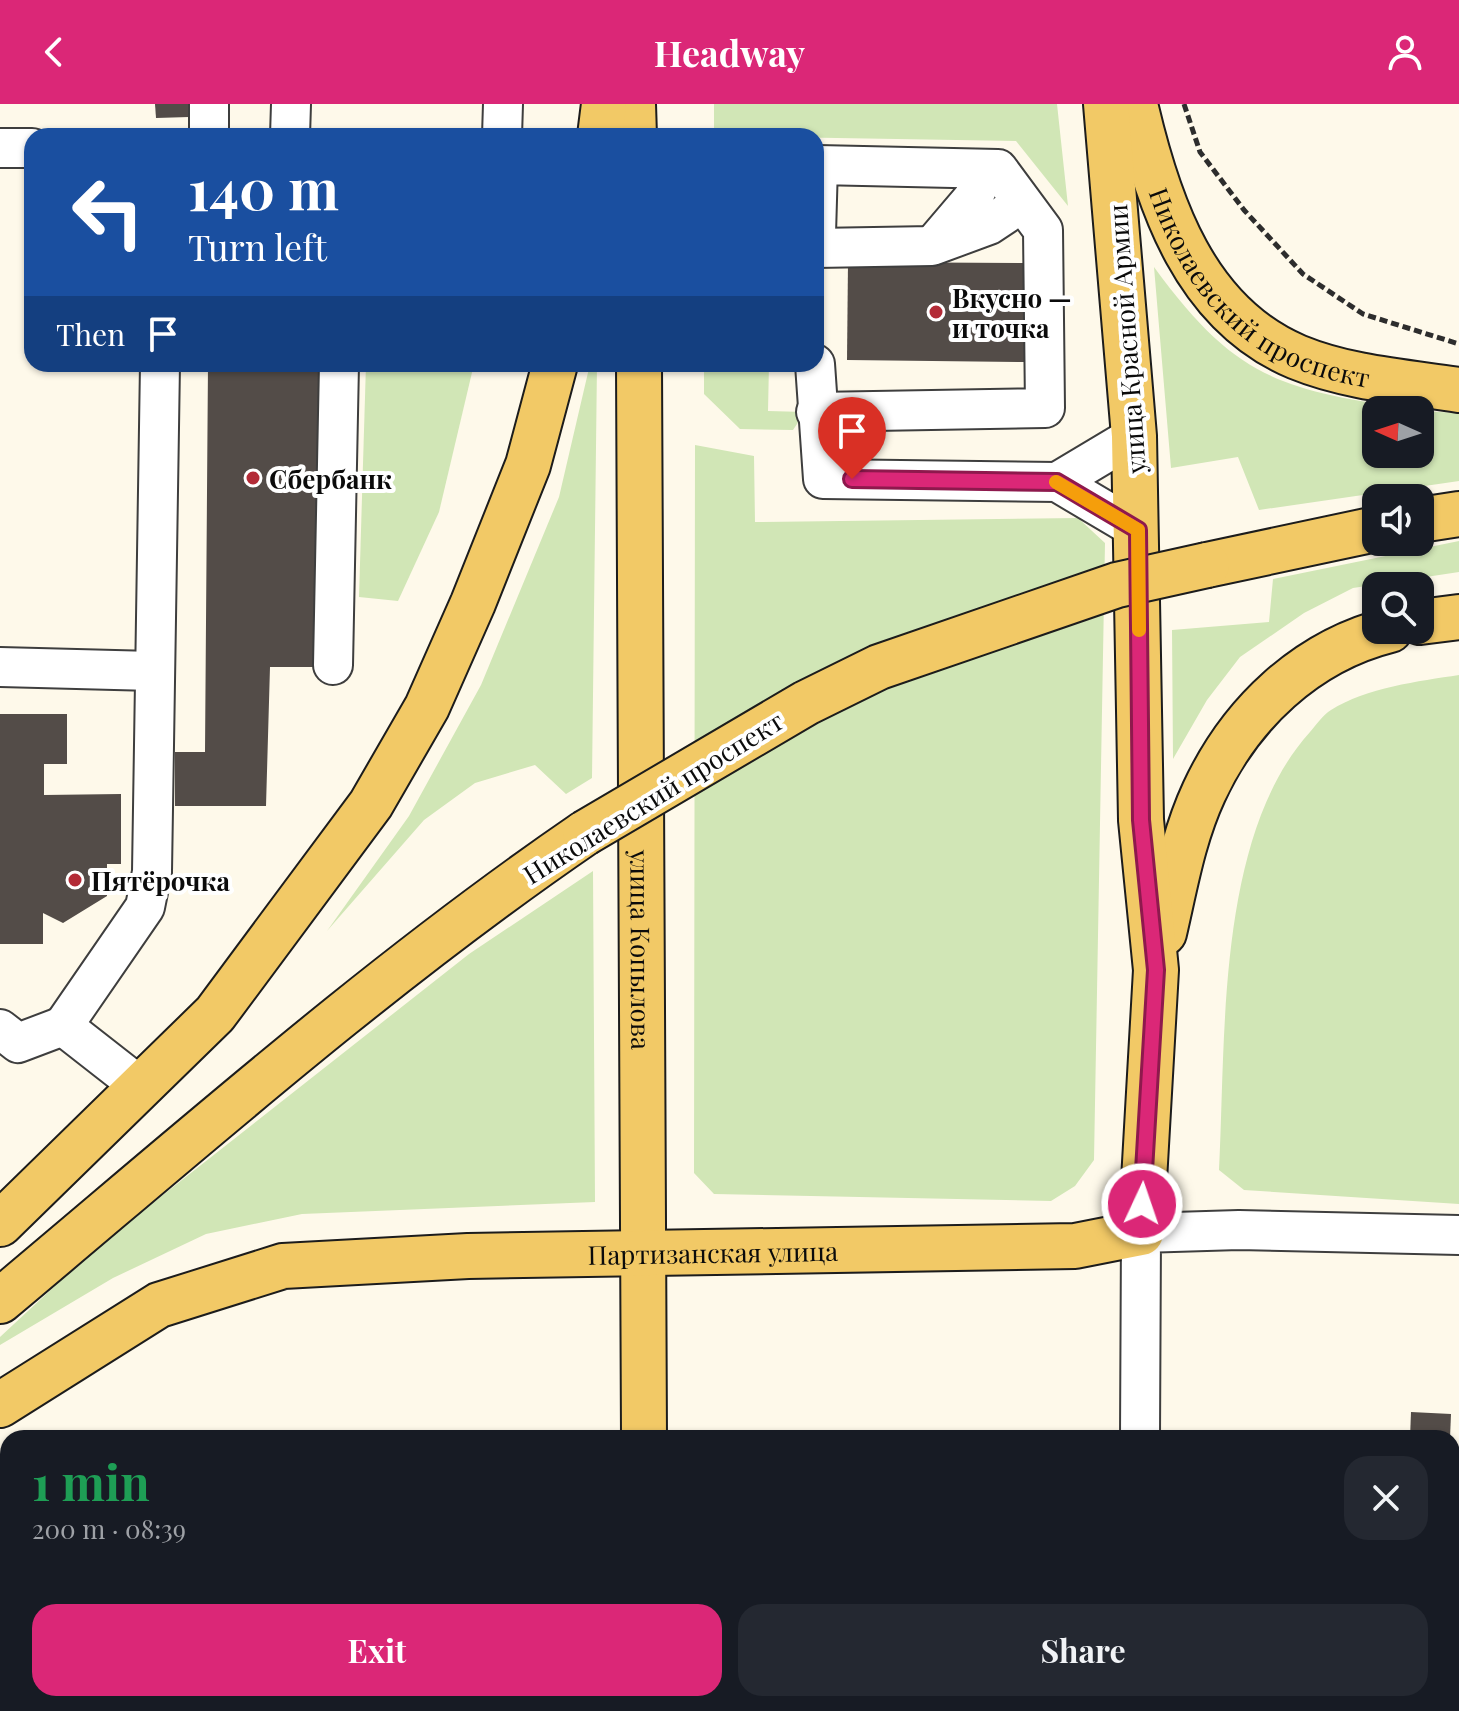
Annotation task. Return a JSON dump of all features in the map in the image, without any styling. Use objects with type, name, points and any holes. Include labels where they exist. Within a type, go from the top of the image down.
[{"type":"main road","points":[[601,128],[604,104]]},
{"type":"main road","points":[[633,104],[634,128]]},
{"type":"main road","name":"улица Красной Армии","points":[[1106,104],[1134,436],[1141,820],[1156,970],[1141,1233]]},
{"type":"main road","name":"Николаевский проспект","points":[[1135,104],[1148,162],[1182,243],[1206,288],[1246,328],[1311,361],[1368,377],[1459,390]]},
{"type":"main road","points":[[0,1224],[215,1014],[371,804],[419,721],[473,603],[528,465],[553,372]]},
{"type":"main road","name":"улица Копылова","points":[[639,372],[644,1430]]},
{"type":"main road","points":[[1434,518],[1459,514]]},
{"type":"main road","name":"Николаевский проспект","points":[[0,1301],[316,1037],[433,944],[585,833],[806,703],[879,667],[1117,585],[1362,532]]},
{"type":"main road","points":[[1434,620],[1459,617]]},
{"type":"main road","points":[[1156,970],[1182,851],[1204,792],[1238,733],[1277,690],[1318,658],[1362,637]]},
{"type":"main road","name":"Партизанская улица","points":[[0,1405],[159,1305],[283,1266],[468,1256],[1075,1246],[1141,1233]]},
{"type":"street","points":[[209,104],[209,128]]},
{"type":"street","points":[[290,128],[291,104]]},
{"type":"street","points":[[502,128],[503,104]]},
{"type":"street","points":[[0,148],[24,148]]},
{"type":"street","points":[[816,412],[1045,408],[1043,230],[998,169],[824,165]]},
{"type":"street","points":[[932,246],[973,198],[986,170]]},
{"type":"street","points":[[824,248],[932,246],[989,225],[1022,203]]},
{"type":"street","points":[[0,1029],[18,1043],[63,1026],[145,907],[152,872],[160,372]]},
{"type":"street","points":[[333,665],[339,372]]},
{"type":"street","points":[[815,372],[823,479],[1057,482],[1138,530]]},
{"type":"street","points":[[1057,482],[1134,436]]},
{"type":"street","points":[[0,667],[153,671]]},
{"type":"street","points":[[63,1026],[141,1087]]},
{"type":"street","name":"Партизанская улица","points":[[1141,1233],[1239,1230],[1459,1235]]},
{"type":"street","name":"улица Красной Армии","points":[[1140,1430],[1141,1233]]},
{"type":"path","points":[[1184,104],[1200,152],[1244,210],[1303,274],[1363,314],[1459,344]]},
{"type":"green space","points":[[714,104],[1057,104],[1068,206],[1016,141],[824,138],[824,128],[714,128]]},
{"type":"green space","points":[[1154,267],[1211,334],[1238,357],[1296,386],[1362,402],[1362,468],[1434,468],[1434,412],[1459,413],[1459,481],[1434,485],[1362,484],[1362,495],[1259,510],[1238,457],[1171,468]]},
{"type":"green space","points":[[366,372],[472,372],[439,512],[398,601],[359,597]]},
{"type":"green space","points":[[588,372],[597,372],[592,778],[566,794],[535,765],[475,783],[424,820],[327,931],[409,816],[481,685],[559,497]]},
{"type":"green space","points":[[704,372],[769,372],[768,411],[805,412],[793,430],[740,429],[704,394]]},
{"type":"green space","points":[[695,445],[754,456],[755,522],[1078,518],[1105,543],[1094,1160],[1075,1186],[1051,1201],[714,1194],[694,1173]]},
{"type":"green space","points":[[1459,541],[1459,572],[1434,576],[1434,572],[1362,572],[1362,587],[1353,588],[1304,613],[1240,657],[1207,700],[1173,759],[1172,630],[1269,622],[1273,579],[1386,556],[1434,556],[1434,546]]},
{"type":"green space","points":[[1459,675],[1459,1204],[1244,1190],[1219,1170],[1226,1000],[1232,940],[1242,881],[1257,826],[1279,775],[1328,712],[1376,691]]},
{"type":"green space","points":[[593,871],[595,1202],[302,1214],[206,1234],[113,1278],[0,1345],[0,1337],[98,1246],[469,954]]},
{"type":"building","points":[[155,104],[189,104],[189,117],[156,118]]},
{"type":"building","name":"Вкусно — и точка","points":[[848,262],[1026,263],[1025,362],[847,360]]},
{"type":"building","points":[[208,372],[322,372],[321,667],[270,667],[266,806],[175,806],[175,752],[205,752]]},
{"type":"building","points":[[0,714],[67,714],[67,764],[44,764],[44,795],[121,794],[121,864],[107,864],[107,896],[63,923],[43,913],[43,944],[0,944]]},
{"type":"building","points":[[1411,1412],[1451,1414],[1450,1430],[1410,1430]]},
{"type":"slow traffic","points":[[1056,482],[1138,530],[1139,630]]},
{"type":"place","name":"Вкусно — и точка","points":[[936,312]]},
{"type":"place","name":"Сбербанк","points":[[253,478]]},
{"type":"place","name":"Пятёрочка","points":[[75,880]]},
{"type":"route","points":[[852,479],[1057,482],[1138,530],[1141,820],[1156,970],[1142,1204]]}]
